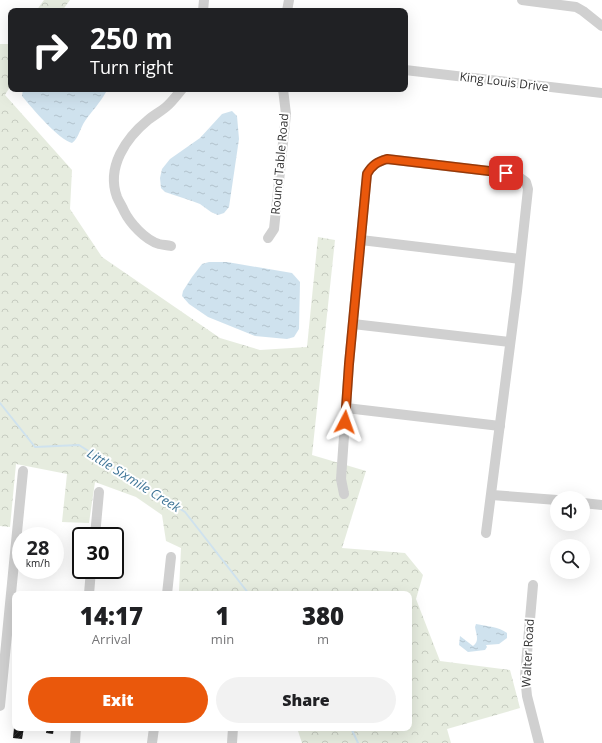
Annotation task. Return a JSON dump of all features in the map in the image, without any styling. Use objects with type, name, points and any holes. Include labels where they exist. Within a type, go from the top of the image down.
[{"type":"street","points":[[522,0],[576,8],[583,11],[602,26]]},
{"type":"street","name":"King Louis Drive","points":[[408,70],[602,93]]},
{"type":"street","points":[[171,246],[158,244],[146,237],[126,215],[117,196],[114,184],[117,160],[122,149],[132,135],[149,119],[165,108],[179,92]]},
{"type":"street","name":"Round Table Road","points":[[268,238],[274,229],[286,114],[283,92]]},
{"type":"street","points":[[344,494],[341,479],[346,408],[367,174],[372,166],[378,161],[387,159],[506,173],[519,177],[526,182],[528,189],[492,495],[486,533]]},
{"type":"street","points":[[361,240],[520,259]]},
{"type":"street","points":[[353,324],[510,342]]},
{"type":"street","points":[[346,408],[500,426]]},
{"type":"street","points":[[0,706],[23,471]]},
{"type":"street","points":[[96,527],[99,492]]},
{"type":"street","points":[[492,495],[550,499]]},
{"type":"street","points":[[590,504],[602,505]]},
{"type":"street","points":[[167,591],[171,557]]},
{"type":"street","points":[[89,591],[90,579]]},
{"type":"street","name":"Walter Road","points":[[533,585],[525,676],[527,696],[539,743]]},
{"type":"street","points":[[74,743],[76,731]]},
{"type":"street","points":[[152,743],[154,731]]},
{"type":"street","points":[[232,743],[233,731]]},
{"type":"green space","points":[[44,0],[70,0],[64,8],[38,8]]},
{"type":"green space","points":[[0,44],[8,44],[8,90],[5,95],[72,170],[70,209],[102,257],[220,338],[260,350],[307,347],[318,237],[335,240],[312,455],[366,471],[342,548],[405,553],[423,575],[416,599],[440,661],[510,670],[520,708],[447,729],[451,743],[302,743],[298,731],[412,731],[412,591],[179,591],[181,548],[166,541],[162,515],[136,497],[95,482],[89,523],[62,522],[67,474],[16,464],[10,527],[0,526]]},
{"type":"water","points":[[23,92],[106,92],[85,121],[72,143],[66,141],[53,130],[22,96]]},
{"type":"water","points":[[232,111],[237,116],[239,139],[229,207],[224,213],[218,215],[200,204],[165,192],[161,188],[160,178],[162,169],[170,159],[200,138],[222,114]]},
{"type":"water","points":[[209,262],[227,262],[292,273],[300,282],[299,329],[294,337],[287,339],[255,336],[208,317],[189,304],[182,296],[183,291],[202,264]]},
{"type":"water","points":[[476,624],[500,629],[507,633],[507,638],[499,644],[486,645],[487,647],[485,650],[468,652],[459,645],[460,636],[473,646],[477,640]]},
{"type":"building","points":[[14,731],[23,731],[22,739],[13,738]]},
{"type":"building","points":[[46,731],[54,731],[53,734],[46,733]]},
{"type":"waterway","name":"Little Sixmile Creek","points":[[0,403],[35,447],[79,445],[185,512],[247,591]]},
{"type":"waterway","name":"Little Sixmile Creek","points":[[352,731],[358,743]]},
{"type":"route","points":[[345,422],[367,174],[372,166],[378,161],[387,159],[506,173]]}]
